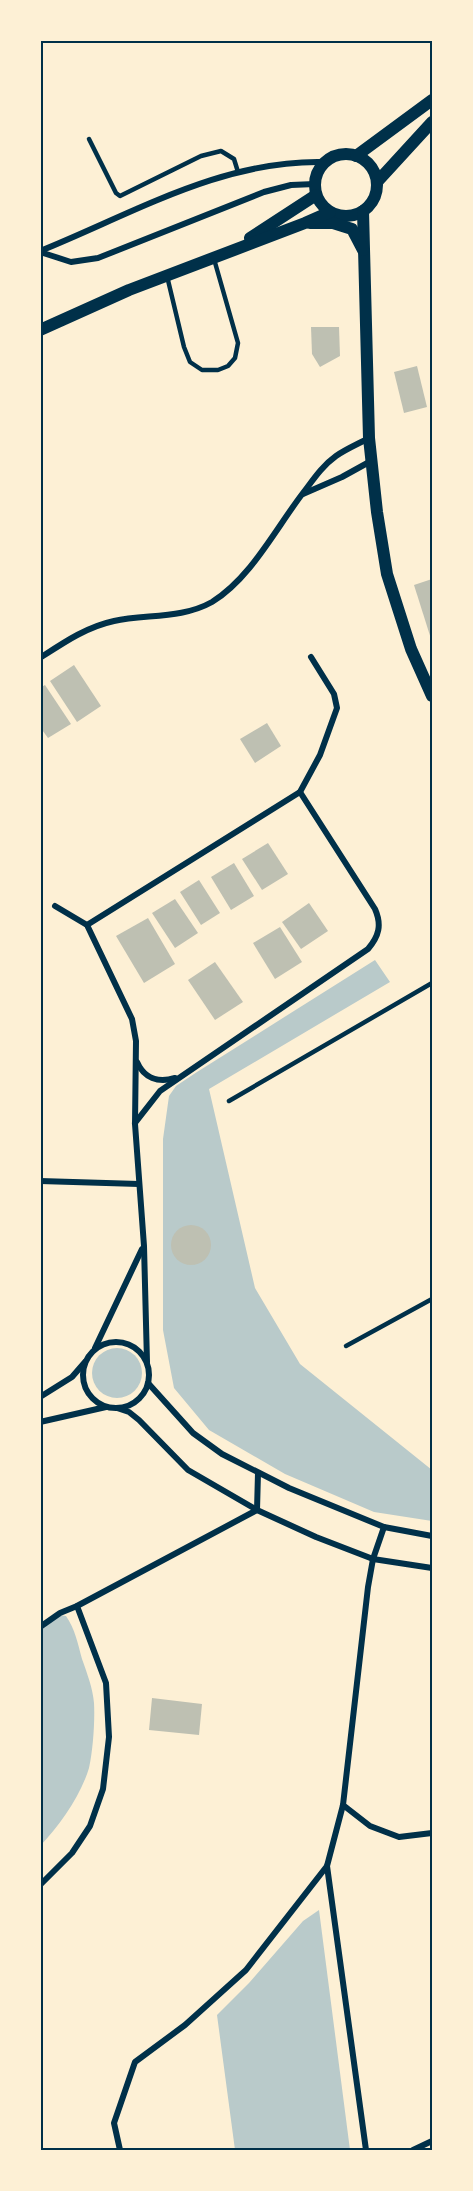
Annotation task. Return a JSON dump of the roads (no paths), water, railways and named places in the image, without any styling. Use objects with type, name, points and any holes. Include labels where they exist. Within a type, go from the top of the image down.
[{"type":"main road","points":[[356,156],[432,100]]},
{"type":"main road","points":[[377,182],[370,166],[356,156],[340,154],[325,162],[319,169],[315,189],[322,205],[330,212],[347,216],[363,211],[374,198],[377,182],[432,122]]},
{"type":"main road","points":[[233,249],[315,189]]},
{"type":"main road","points":[[363,211],[369,438],[387,574],[411,649],[432,696]]},
{"type":"main road","points":[[40,330],[129,290],[233,249],[305,224],[330,212]]},
{"type":"main road","points":[[305,224],[333,223],[352,229],[365,254]]},
{"type":"street","points":[[40,252],[190,186],[238,172],[278,164],[325,162]]},
{"type":"street","points":[[40,252],[71,262],[98,258],[264,192],[291,185],[315,189]]},
{"type":"street","points":[[40,658],[74,636],[113,621],[177,614],[212,602],[230,588],[260,554],[289,510],[315,477],[337,455],[369,438]]},
{"type":"street","points":[[302,494],[342,477],[371,461]]},
{"type":"street","points":[[87,925],[300,792],[320,755],[337,708],[334,694],[311,657]]},
{"type":"street","points":[[135,1124],[160,1091],[368,949],[374,941],[379,930],[379,919],[375,909],[300,792]]},
{"type":"street","points":[[56,906],[87,925],[132,1019],[136,1041],[135,1124],[144,1246],[149,1372],[144,1393],[137,1401],[117,1408]]},
{"type":"street","points":[[135,1059],[141,1070],[152,1079],[164,1081],[182,1076]]},
{"type":"street","points":[[40,1181],[140,1184]]},
{"type":"street","points":[[40,1397],[72,1377],[94,1351],[144,1246]]},
{"type":"street","points":[[94,1351],[112,1342],[123,1343],[141,1353],[147,1362]]},
{"type":"street","points":[[87,1360],[83,1370],[88,1393],[105,1407]]},
{"type":"street","points":[[148,1383],[185,1425],[206,1444],[258,1473],[384,1527],[432,1536]]},
{"type":"street","points":[[40,1422],[105,1407],[129,1412],[188,1470],[257,1510],[316,1537],[373,1559],[432,1568]]},
{"type":"street","points":[[257,1510],[258,1473]]},
{"type":"street","points":[[40,1627],[60,1613],[257,1510]]},
{"type":"street","points":[[366,2151],[327,1866],[342,1805],[373,1559],[384,1527]]},
{"type":"street","points":[[40,1885],[72,1853],[90,1826],[103,1789],[109,1737],[106,1683],[77,1606]]},
{"type":"street","points":[[342,1805],[370,1826],[399,1837],[432,1833]]},
{"type":"street","points":[[120,2151],[114,2123],[135,2062],[185,2025],[246,1970],[327,1866]]},
{"type":"street","points":[[414,2151],[432,2141]]},
{"type":"lane","points":[[89,139],[116,193],[120,196],[201,156],[221,151],[234,159],[238,172]]},
{"type":"lane","points":[[167,276],[184,347],[190,362],[202,370],[218,370],[228,366],[236,358],[238,343],[213,257]]},
{"type":"lane","points":[[229,1101],[432,983]]},
{"type":"lane","points":[[346,1346],[432,1299]]}]
